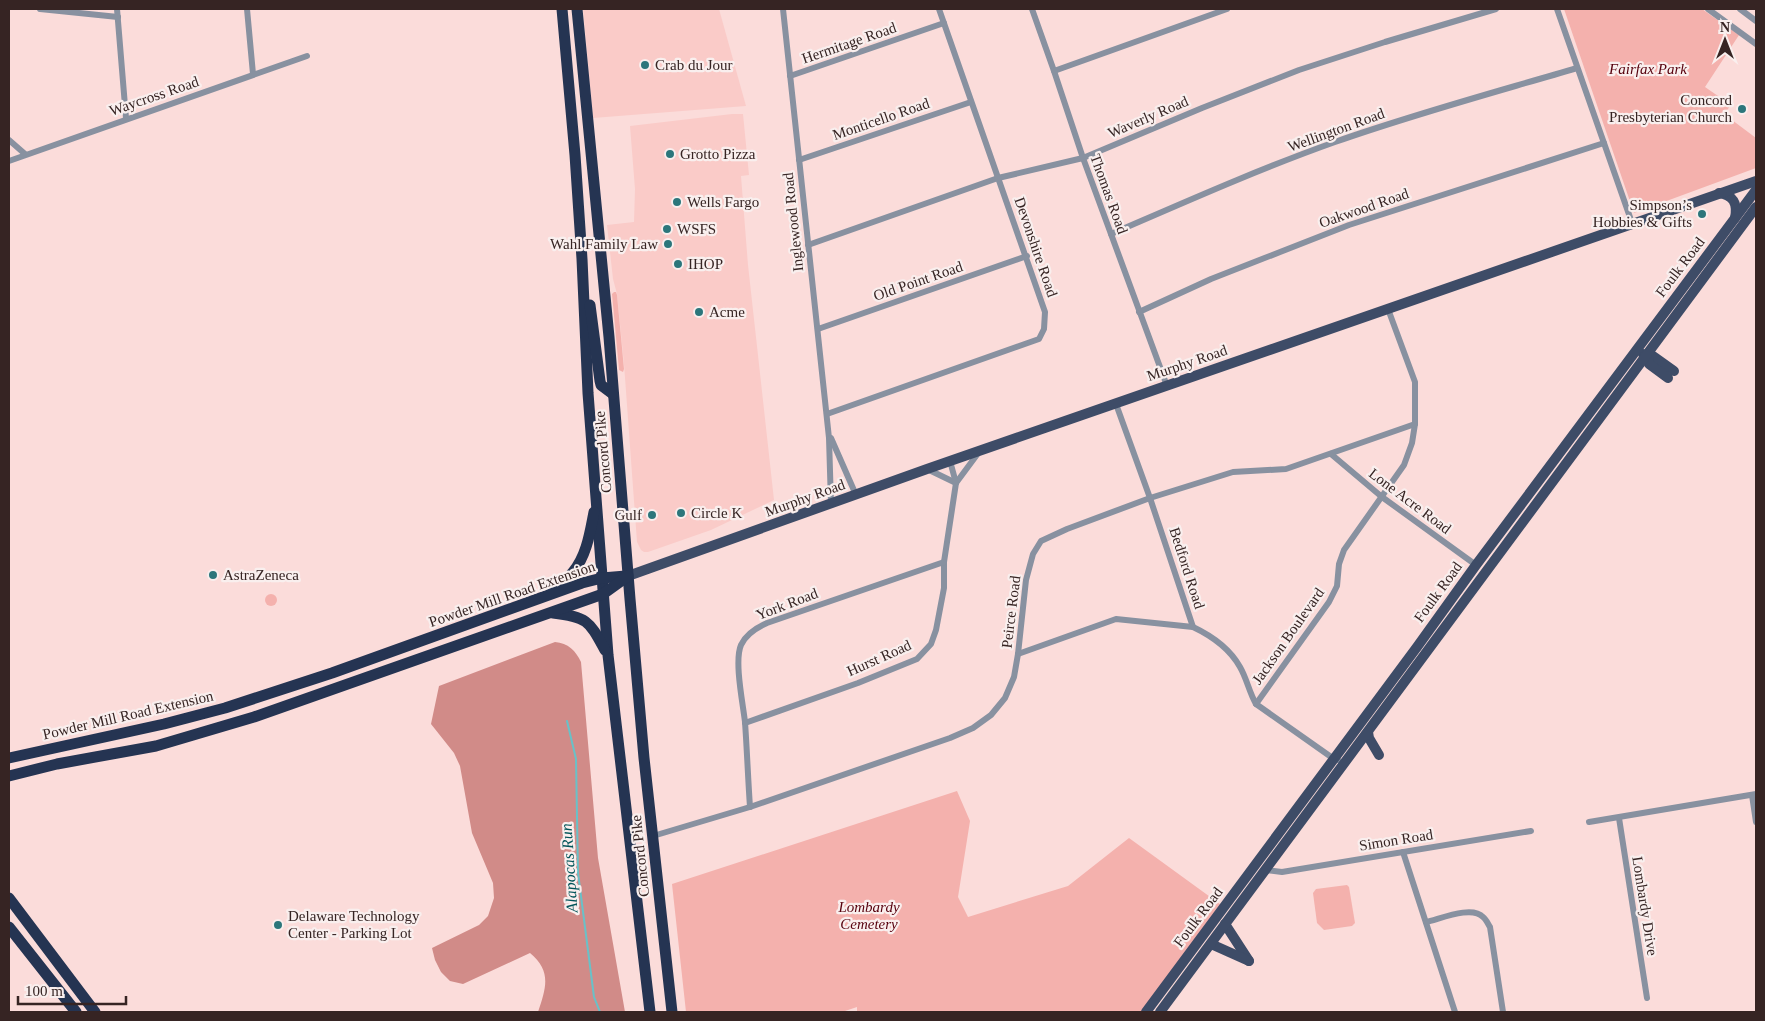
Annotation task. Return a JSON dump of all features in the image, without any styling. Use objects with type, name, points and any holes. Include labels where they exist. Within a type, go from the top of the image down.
[{"type":"highway","name":"Concord Pike","points":[[562,9],[573,125],[588,393],[608,656],[650,1010]]},
{"type":"highway","name":"Concord Pike","points":[[577,9],[602,259],[628,576],[672,1012]]},
{"type":"highway","points":[[582,259],[594,330],[600,381],[601,385],[613,394]]},
{"type":"highway","points":[[544,596],[574,572],[583,556],[597,501]]},
{"type":"highway","name":"Powder Mill Road Extension","points":[[9,757],[164,724],[226,708],[332,673],[582,583],[602,578],[628,576]]},
{"type":"highway","name":"Powder Mill Road Extension","points":[[9,776],[57,764],[156,746],[245,720],[603,594],[628,576]]},
{"type":"highway","points":[[549,613],[566,614],[584,619],[593,628],[608,656]]},
{"type":"highway","points":[[9,898],[96,1012]]},
{"type":"highway","points":[[9,927],[76,1012]]},
{"type":"main road","name":"Murphy Road","points":[[628,576],[927,469],[1756,181]]},
{"type":"main road","name":"Foulk Road","points":[[1160,1012],[1368,732],[1644,354],[1735,218],[1756,190]]},
{"type":"main road","points":[[1718,193],[1726,194],[1733,199],[1737,206],[1735,218]]},
{"type":"main road","name":"Foulk Road","points":[[1146,1012],[1476,565],[1712,270],[1756,207]]},
{"type":"main road","points":[[1644,354],[1653,356],[1671,374]]},
{"type":"main road","points":[[1368,732],[1369,738],[1380,756]]},
{"type":"main road","points":[[1211,944],[1249,962],[1225,924]]},
{"type":"street","points":[[40,9],[118,17]]},
{"type":"street","points":[[117,9],[126,118]]},
{"type":"street","points":[[248,9],[253,74]]},
{"type":"street","name":"Inglewood Road","points":[[783,9],[829,432],[831,504]]},
{"type":"street","name":"Devonshire Road","points":[[827,414],[1039,340],[1044,329],[1045,312],[1027,256],[939,9]]},
{"type":"street","name":"Thomas Road","points":[[1032,9],[1082,158],[1167,386]]},
{"type":"street","points":[[1054,71],[1227,9]]},
{"type":"street","name":"Waverly Road","points":[[808,244],[998,178],[1082,158],[1299,70],[1496,9]]},
{"type":"street","points":[[1557,9],[1632,223]]},
{"type":"street","points":[[1708,9],[1756,44]]},
{"type":"street","points":[[1740,9],[1756,21]]},
{"type":"street","name":"Hermitage Road","points":[[790,76],[944,23]]},
{"type":"street","name":"Waycross Road","points":[[9,161],[126,118],[307,56]]},
{"type":"street","name":"Wellington Road","points":[[1111,234],[1223,186],[1334,142],[1410,117],[1577,68]]},
{"type":"street","name":"Monticello Road","points":[[799,160],[971,102]]},
{"type":"street","points":[[9,140],[25,154]]},
{"type":"street","name":"Oakwood Road","points":[[1139,312],[1211,279],[1349,224],[1604,143]]},
{"type":"street","name":"Old Point Road","points":[[818,329],[1027,256]]},
{"type":"street","name":"Jackson Boulevard","points":[[1256,704],[1329,602],[1336,586],[1339,564],[1344,550],[1404,465],[1412,443],[1415,424],[1415,382],[1388,309]]},
{"type":"street","name":"Bedford Road","points":[[1116,404],[1193,626],[1228,650],[1241,668],[1256,704]]},
{"type":"street","name":"Peirce Road","points":[[653,836],[750,807],[950,738],[973,728],[991,715],[1005,698],[1014,677],[1026,580],[1033,554],[1040,541],[1150,498],[1233,472],[1277,471],[1415,424]]},
{"type":"street","name":"Inglewood Road","points":[[829,432],[856,495]]},
{"type":"street","points":[[927,469],[956,483],[981,451]]},
{"type":"street","name":"Lone Acre Road","points":[[1331,454],[1382,497],[1476,565]]},
{"type":"street","name":"Hurst Road","points":[[745,722],[858,682],[916,659],[931,644],[936,630],[944,588],[944,562],[956,483],[950,461]]},
{"type":"street","name":"York Road","points":[[750,807],[745,722],[738,656],[741,645],[748,634],[756,628],[944,562]]},
{"type":"street","points":[[1018,654],[1116,619],[1193,626]]},
{"type":"street","points":[[1256,704],[1334,759],[1346,761]]},
{"type":"street","points":[[1589,822],[1754,794],[1756,822]]},
{"type":"street","name":"Lombardy Drive","points":[[1619,818],[1647,998]]},
{"type":"street","name":"Simon Road","points":[[1265,870],[1282,872],[1531,831]]},
{"type":"street","points":[[1403,852],[1455,1012]]},
{"type":"street","points":[[1426,922],[1461,913],[1473,912],[1483,916],[1490,927],[1503,1012]]},
{"type":"street","points":[[1166,986],[1175,992]]},
{"type":"shaded area","points":[[583,9],[719,9],[746,106],[593,118]]},
{"type":"shaded area","points":[[743,114],[749,175],[741,176],[748,265],[774,500],[711,530],[644,552],[637,542],[624,364],[617,294],[613,279],[607,225],[634,222],[635,189],[630,126]]},
{"type":"shaded area","points":[[555,642],[571,648],[581,662],[598,858],[625,1012],[538,1012],[545,988],[545,980],[542,966],[530,953],[463,984],[450,981],[441,972],[432,948],[479,925],[488,916],[494,898],[493,883],[472,833],[460,766],[454,753],[431,724],[439,686]]},
{"type":"green space","name":"Fairfax Park","points":[[1564,9],[1702,9],[1739,35],[1705,87],[1731,105],[1724,114],[1756,138],[1756,168],[1634,213]]},
{"type":"green space","points":[[614,292],[617,295],[623,372],[619,370],[612,294]]},
{"type":"green space","points":[[269,594],[273,594],[277,600],[273,606],[269,606],[265,602],[265,598]]},
{"type":"green space","name":"Lombardy Cemetery","points":[[957,791],[970,821],[958,897],[968,917],[1068,886],[1129,838],[1224,907],[1146,1012],[857,1012],[857,1007],[842,1012],[686,1012],[672,884]]},
{"type":"green space","points":[[1347,885],[1349,887],[1355,923],[1352,926],[1324,930],[1317,923],[1313,893],[1316,889]]},
{"type":"waterway","name":"Alapocas Run","points":[[567,721],[576,759],[578,873],[594,997],[600,1012]]},
{"type":"place","name":"Crab du Jour","points":[[645,65]]},
{"type":"place","name":"Concord Presbyterian Church","points":[[1742,109]]},
{"type":"place","name":"Grotto Pizza","points":[[670,154]]},
{"type":"place","name":"Wells Fargo","points":[[677,202]]},
{"type":"place","name":"Simpson’s Hobbies & Gifts","points":[[1702,214]]},
{"type":"place","name":"WSFS","points":[[667,229]]},
{"type":"place","name":"Wahl Family Law","points":[[668,244]]},
{"type":"place","name":"IHOP","points":[[678,264]]},
{"type":"place","name":"Acme","points":[[699,312]]},
{"type":"place","name":"Circle K","points":[[681,513]]},
{"type":"place","name":"Gulf","points":[[652,515]]},
{"type":"place","name":"AstraZeneca","points":[[213,575]]},
{"type":"place","name":"Delaware Technology Center - Parking Lot","points":[[278,925]]}]
